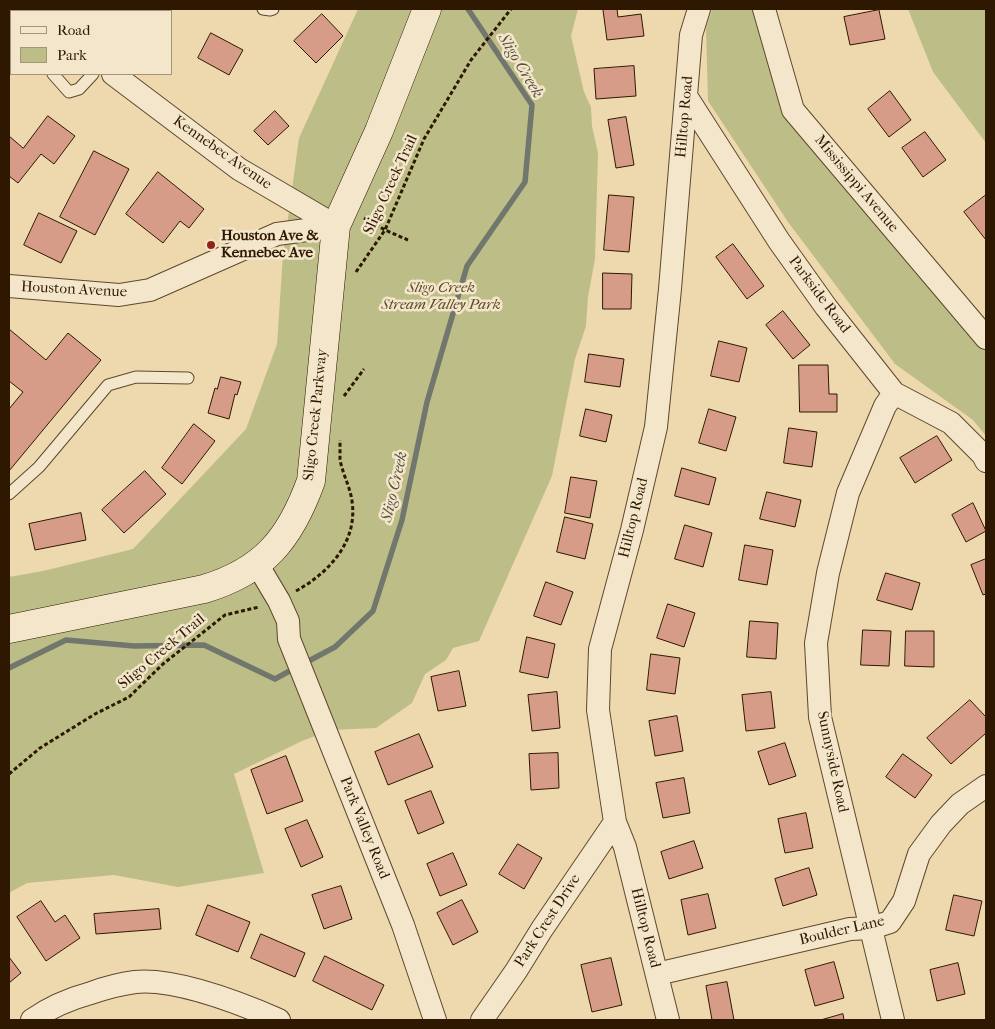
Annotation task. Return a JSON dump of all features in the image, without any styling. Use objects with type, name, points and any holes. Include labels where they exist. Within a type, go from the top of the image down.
[{"type":"street","name":"Sligo Creek Parkway","points":[[9,629],[204,589],[220,584],[266,558],[292,526],[311,481],[336,226],[379,131],[427,9]]},
{"type":"street","name":"Hilltop Road","points":[[668,1020],[625,847],[615,822],[598,710],[600,649],[632,530],[656,427],[670,288],[691,35],[699,9]]},
{"type":"street","name":"Mississippi Avenue","points":[[764,9],[793,110],[986,338]]},
{"type":"street","name":"Kennebec Avenue","points":[[114,75],[239,169],[336,226]]},
{"type":"street","name":"Parkside Road","points":[[686,96],[780,241],[826,307],[894,393],[951,423],[983,454],[986,461]]},
{"type":"street","name":"Houston Avenue","points":[[9,286],[119,295],[150,290],[277,234],[336,226]]},
{"type":"street","name":"Sunnyside Road","points":[[892,1020],[820,717],[816,643],[828,573],[848,493],[885,406],[894,393]]},
{"type":"street","name":"Park Valley Road","points":[[252,567],[279,601],[288,621],[291,644],[403,925],[435,1020]]},
{"type":"street","name":"Boulder Lane","points":[[657,974],[850,929],[871,928],[890,922],[904,900],[919,854],[941,824],[960,804],[986,786]]},
{"type":"street","name":"Park Crest Drive","points":[[482,1020],[615,822]]},
{"type":"street","points":[[32,1020],[48,1008],[108,987],[137,982],[161,982],[185,987],[254,1009],[279,1020]]},
{"type":"lane","points":[[263,9],[272,9]]},
{"type":"lane","points":[[54,75],[69,92],[79,90],[92,75]]},
{"type":"lane","points":[[9,494],[39,467],[108,385],[136,377],[188,378]]},
{"type":"path","name":"Sligo Creek Trail","points":[[352,278],[385,230],[424,139],[471,60],[510,10]]},
{"type":"path","points":[[362,217],[408,240]]},
{"type":"path","points":[[340,392],[340,401],[364,369]]},
{"type":"path","points":[[293,592],[324,573],[338,556],[350,533],[354,518],[352,499],[340,460],[340,430]]},
{"type":"path","name":"Sligo Creek Trail","points":[[9,774],[40,748],[95,714],[129,697],[163,664],[225,615],[259,607]]},
{"type":"green space","name":"Sligo Creek Stream Valley Park","points":[[358,9],[578,9],[571,36],[584,92],[591,107],[592,126],[598,153],[595,259],[588,297],[586,326],[575,359],[552,476],[479,641],[453,648],[446,660],[425,674],[412,703],[376,728],[331,730],[302,741],[234,774],[264,873],[178,887],[114,875],[27,883],[9,893],[9,577],[43,571],[133,549],[246,429],[277,344],[283,255],[299,138]]},
{"type":"green space","points":[[712,9],[766,9],[787,101],[986,345],[986,436],[973,420],[895,364],[788,222],[708,101],[706,28]]},
{"type":"green space","points":[[908,9],[986,9],[986,143],[933,72]]},
{"type":"building","points":[[617,9],[618,17],[641,14],[644,36],[607,40],[603,10]]},
{"type":"building","points":[[879,10],[885,39],[850,45],[844,17]]},
{"type":"building","points":[[322,14],[343,36],[316,63],[294,41]]},
{"type":"building","points":[[211,33],[243,50],[229,75],[198,58]]},
{"type":"building","points":[[634,66],[636,96],[596,99],[594,69]]},
{"type":"building","points":[[890,91],[911,120],[889,137],[868,109]]},
{"type":"building","points":[[275,111],[289,126],[268,145],[254,131]]},
{"type":"building","points":[[48,116],[75,136],[54,164],[41,154],[18,183],[9,176],[9,136],[23,148]]},
{"type":"building","points":[[626,117],[634,165],[616,168],[608,120]]},
{"type":"building","points":[[925,132],[946,160],[923,177],[902,148]]},
{"type":"building","points":[[94,151],[129,169],[95,235],[60,217]]},
{"type":"building","points":[[158,172],[204,209],[189,228],[180,221],[163,243],[126,214]]},
{"type":"building","points":[[609,195],[634,197],[629,252],[604,250]]},
{"type":"building","points":[[986,195],[986,240],[964,212]]},
{"type":"building","points":[[39,213],[77,231],[61,263],[24,245]]},
{"type":"building","points":[[733,244],[764,286],[747,299],[716,257]]},
{"type":"building","points":[[603,273],[632,274],[631,309],[603,309]]},
{"type":"building","points":[[783,311],[810,345],[793,359],[766,325]]},
{"type":"building","points":[[9,329],[46,360],[68,333],[101,360],[9,471],[9,409],[23,392],[9,381]]},
{"type":"building","points":[[719,341],[747,348],[739,382],[711,376]]},
{"type":"building","points":[[589,354],[624,359],[620,387],[585,382]]},
{"type":"building","points":[[799,365],[828,365],[829,394],[837,394],[837,412],[800,412]]},
{"type":"building","points":[[221,377],[241,382],[237,395],[235,394],[229,419],[208,413],[215,388],[217,389]]},
{"type":"building","points":[[586,409],[612,415],[606,442],[580,436]]},
{"type":"building","points":[[709,409],[736,417],[726,451],[699,443]]},
{"type":"building","points":[[194,424],[215,441],[182,484],[162,468]]},
{"type":"building","points":[[789,428],[817,432],[812,467],[784,463]]},
{"type":"building","points":[[937,436],[952,460],[915,483],[900,458]]},
{"type":"building","points":[[682,468],[716,478],[709,505],[675,496]]},
{"type":"building","points":[[145,471],[166,494],[124,533],[102,510]]},
{"type":"building","points":[[571,477],[597,481],[590,518],[565,513]]},
{"type":"building","points":[[767,492],[801,500],[795,527],[760,519]]},
{"type":"building","points":[[973,503],[986,531],[966,542],[952,515]]},
{"type":"building","points":[[81,513],[86,540],[35,550],[29,524]]},
{"type":"building","points":[[565,517],[593,524],[585,559],[557,552]]},
{"type":"building","points":[[685,525],[712,533],[703,567],[675,559]]},
{"type":"building","points":[[745,545],[773,550],[767,585],[739,580]]},
{"type":"building","points":[[986,559],[986,594],[983,595],[971,565]]},
{"type":"building","points":[[886,573],[920,583],[912,610],[877,600]]},
{"type":"building","points":[[546,582],[573,592],[561,625],[534,616]]},
{"type":"building","points":[[668,604],[695,613],[684,647],[657,638]]},
{"type":"building","points":[[750,621],[778,623],[776,659],[747,657]]},
{"type":"building","points":[[863,630],[891,631],[889,666],[861,665]]},
{"type":"building","points":[[906,631],[934,631],[934,667],[905,666]]},
{"type":"building","points":[[527,637],[555,644],[548,678],[520,672]]},
{"type":"building","points":[[651,654],[680,658],[675,694],[647,690]]},
{"type":"building","points":[[459,671],[466,706],[438,711],[431,677]]},
{"type":"building","points":[[557,692],[560,728],[532,731],[528,695]]},
{"type":"building","points":[[771,692],[775,728],[746,731],[742,695]]},
{"type":"building","points":[[970,700],[986,717],[986,733],[951,764],[927,738]]},
{"type":"building","points":[[677,716],[683,751],[655,756],[649,721]]},
{"type":"building","points":[[419,734],[433,767],[388,785],[375,752]]},
{"type":"building","points":[[785,743],[796,776],[769,785],[758,752]]},
{"type":"building","points":[[558,753],[559,788],[531,790],[529,754]]},
{"type":"building","points":[[903,754],[932,775],[915,798],[886,777]]},
{"type":"building","points":[[286,756],[303,801],[267,814],[251,770]]},
{"type":"building","points":[[684,778],[690,813],[663,818],[656,783]]},
{"type":"building","points":[[431,791],[444,823],[418,834],[405,801]]},
{"type":"building","points":[[806,813],[813,848],[785,853],[778,819]]},
{"type":"building","points":[[307,820],[323,857],[301,867],[285,829]]},
{"type":"building","points":[[694,841],[703,868],[669,879],[661,852]]},
{"type":"building","points":[[518,844],[542,858],[524,889],[499,874]]},
{"type":"building","points":[[453,853],[467,885],[440,896],[427,864]]},
{"type":"building","points":[[809,868],[817,895],[783,906],[775,879]]},
{"type":"building","points":[[341,886],[352,919],[324,929],[312,895]]},
{"type":"building","points":[[708,894],[716,928],[688,935],[681,900]]},
{"type":"building","points":[[954,895],[982,901],[974,936],[946,930]]},
{"type":"building","points":[[462,900],[478,932],[453,945],[437,913]]},
{"type":"building","points":[[41,901],[55,922],[65,915],[80,938],[46,961],[17,917]]},
{"type":"building","points":[[208,905],[250,922],[238,952],[196,935]]},
{"type":"building","points":[[159,909],[161,929],[96,934],[94,914]]},
{"type":"building","points":[[261,934],[305,953],[295,977],[251,958]]},
{"type":"building","points":[[325,956],[384,985],[372,1010],[313,981]]},
{"type":"building","points":[[9,957],[21,973],[9,983]]},
{"type":"building","points":[[611,958],[622,1005],[592,1012],[581,965]]},
{"type":"building","points":[[834,962],[844,998],[815,1006],[805,970]]},
{"type":"building","points":[[958,963],[965,994],[937,1001],[930,970]]},
{"type":"building","points":[[727,982],[734,1020],[712,1020],[706,986]]},
{"type":"building","points":[[843,1014],[844,1020],[821,1020]]},
{"type":"waterway","name":"Sligo Creek","points":[[303,664],[335,647],[373,611],[402,520],[427,402],[467,266],[525,182],[532,105],[468,9]]},
{"type":"waterway","name":"Sligo Creek","points":[[9,668],[66,640],[134,646],[204,645],[275,679],[295,668]]},
{"type":"place","name":"Houston Ave & Kennebec Ave","points":[[211,245]]}]
